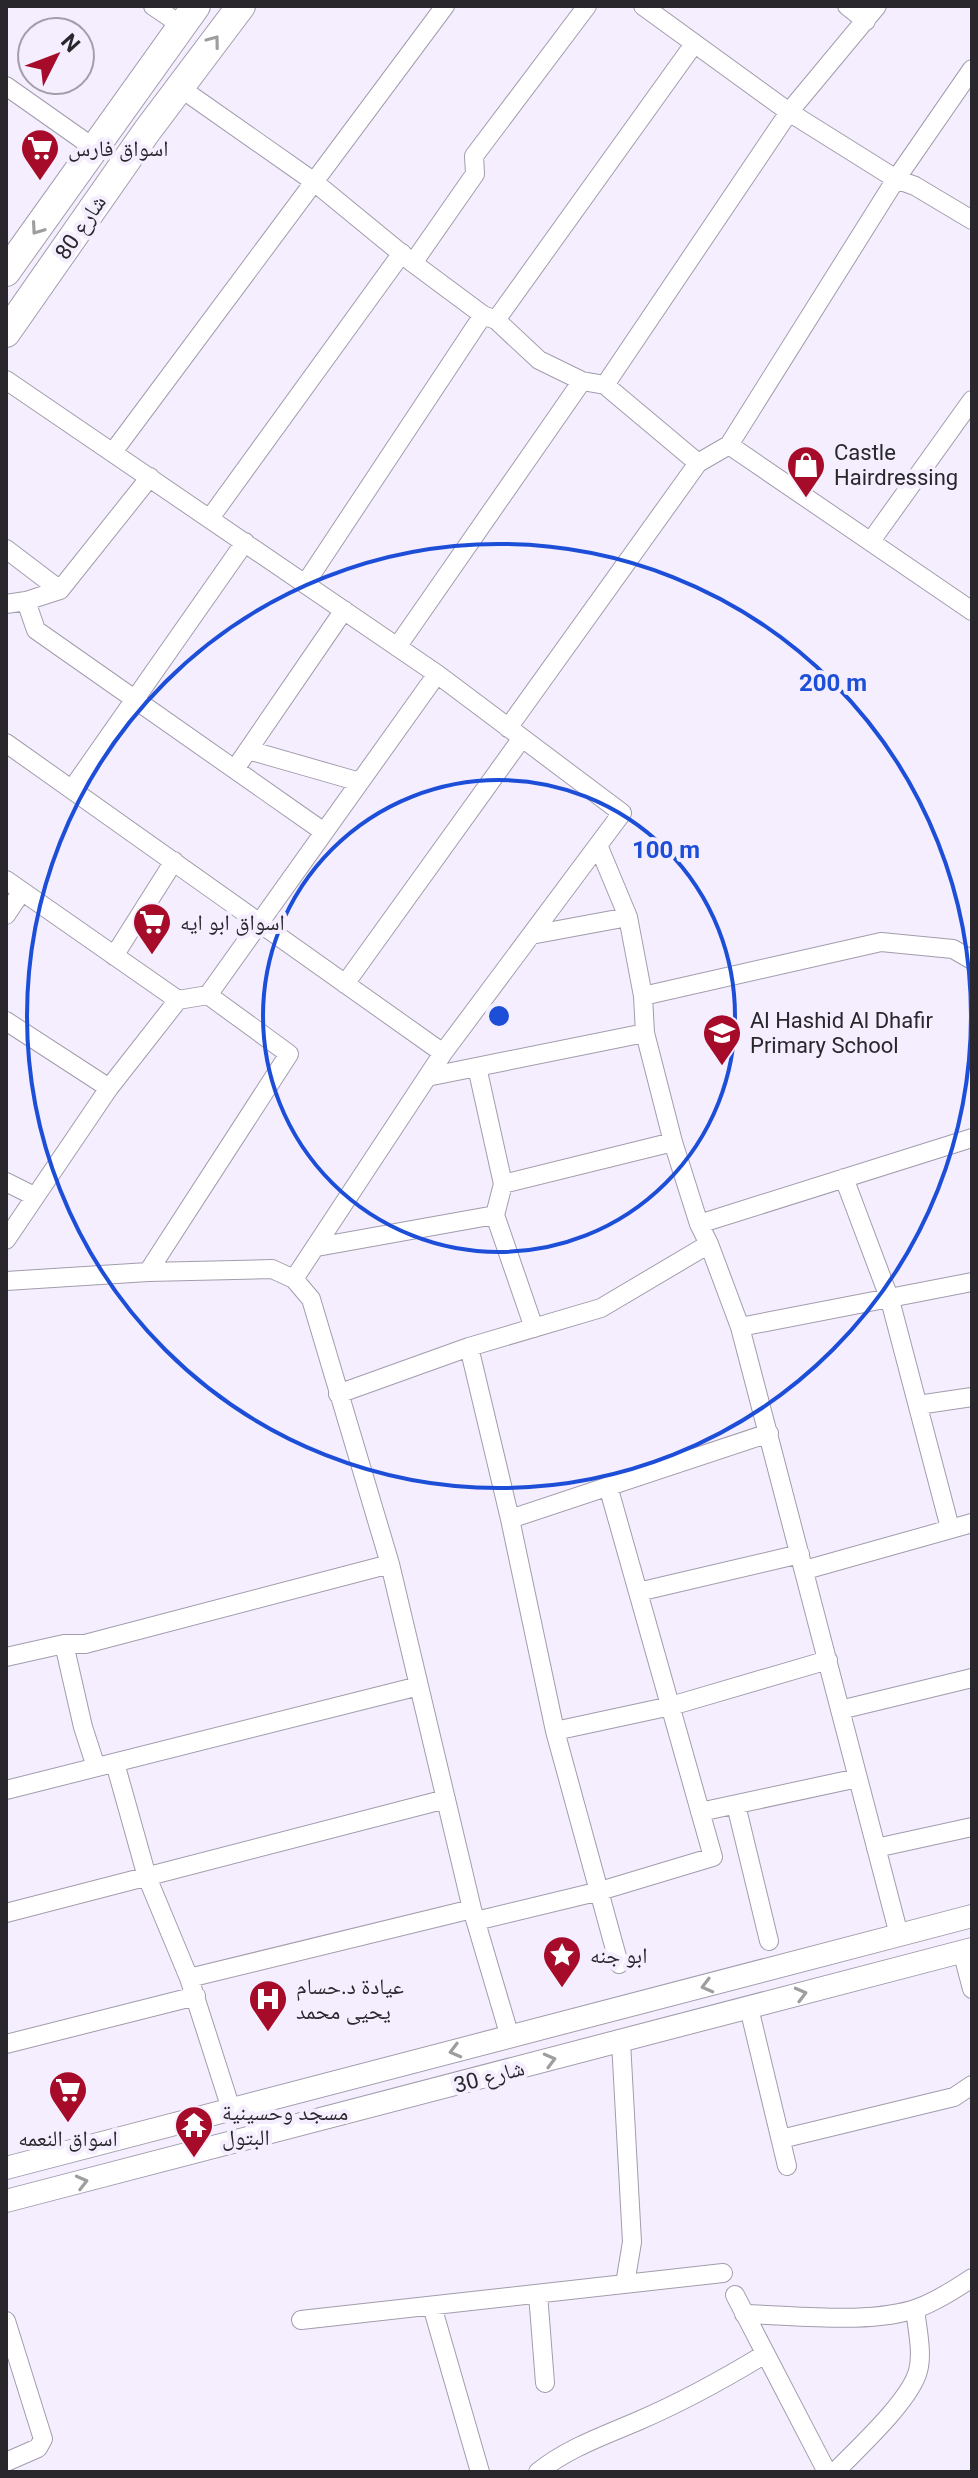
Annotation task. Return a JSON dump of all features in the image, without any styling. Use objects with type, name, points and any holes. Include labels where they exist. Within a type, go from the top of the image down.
[{"type":"main road","name":"شارع 80","points":[[6,333],[147,131],[241,6]]},
{"type":"main road","name":"شارع 80","points":[[6,272],[188,16]]},
{"type":"main road","points":[[118,115],[118,124],[130,136],[139,136],[147,131]]},
{"type":"main road","points":[[71,181],[85,176],[92,178],[98,184],[99,199]]},
{"type":"street","points":[[153,6],[188,16]]},
{"type":"street","points":[[113,452],[445,6]]},
{"type":"street","points":[[210,518],[475,174],[474,156],[587,6]]},
{"type":"street","points":[[643,6],[789,112],[896,179],[915,186],[972,220]]},
{"type":"street","points":[[605,385],[789,112],[871,14],[847,6]]},
{"type":"street","points":[[305,584],[489,318],[694,44]]},
{"type":"street","points":[[345,984],[698,463],[729,445],[896,179],[972,69]]},
{"type":"street","points":[[6,86],[94,148]]},
{"type":"street","points":[[179,87],[313,181],[539,360],[582,381],[605,385],[698,463]]},
{"type":"street","points":[[6,380],[437,674],[622,813],[443,1053],[294,1279]]},
{"type":"street","points":[[397,647],[582,381]]},
{"type":"street","points":[[871,541],[972,400]]},
{"type":"street","points":[[729,445],[972,611]]},
{"type":"street","points":[[6,604],[60,590],[150,477]]},
{"type":"street","points":[[72,789],[245,542]]},
{"type":"street","points":[[6,549],[60,590]]},
{"type":"street","points":[[26,601],[36,630],[324,832]]},
{"type":"street","points":[[235,769],[344,610]]},
{"type":"street","points":[[6,1240],[109,1088],[178,1000],[208,995],[437,674]]},
{"type":"street","points":[[6,743],[443,1053]]},
{"type":"street","points":[[248,750],[360,782]]},
{"type":"street","points":[[598,845],[628,917],[643,996],[645,1033],[673,1142],[699,1224],[740,1327],[899,1935]]},
{"type":"street","points":[[114,956],[174,861]]},
{"type":"street","points":[[6,880],[178,1000]]},
{"type":"street","points":[[6,915],[22,891]]},
{"type":"street","points":[[531,935],[628,917]]},
{"type":"street","points":[[643,996],[881,942],[953,949],[972,960]]},
{"type":"street","points":[[148,1272],[289,1054],[208,995]]},
{"type":"street","points":[[6,1021],[109,1088]]},
{"type":"street","points":[[427,1077],[645,1033]]},
{"type":"street","points":[[477,1067],[503,1184],[495,1215],[534,1328]]},
{"type":"street","points":[[699,1224],[972,1138]]},
{"type":"street","points":[[503,1184],[673,1142]]},
{"type":"street","points":[[844,1178],[890,1300],[950,1528]]},
{"type":"street","points":[[6,1182],[34,1196]]},
{"type":"street","points":[[317,1247],[495,1215]]},
{"type":"street","points":[[338,1394],[469,1347],[601,1308],[709,1244]]},
{"type":"street","points":[[6,1281],[148,1272],[272,1269],[294,1279],[311,1299],[390,1564],[474,1915],[510,2037]]},
{"type":"street","points":[[740,1327],[972,1282]]},
{"type":"street","points":[[469,1347],[510,1519],[555,1731],[619,1964]]},
{"type":"street","points":[[918,1405],[972,1397]]},
{"type":"street","points":[[510,1519],[769,1433]]},
{"type":"street","points":[[189,1978],[474,1915],[600,1891],[713,1857],[608,1486]]},
{"type":"street","points":[[638,1592],[802,1562],[972,1523]]},
{"type":"street","points":[[6,1657],[64,1644],[85,1644],[390,1564]]},
{"type":"street","points":[[64,1644],[83,1727],[105,1765],[196,1996],[231,2109]]},
{"type":"street","points":[[555,1731],[671,1706],[828,1660]]},
{"type":"street","points":[[840,1710],[972,1678]]},
{"type":"street","points":[[6,1790],[419,1686]]},
{"type":"street","points":[[700,1812],[858,1778]]},
{"type":"street","points":[[6,1913],[446,1799]]},
{"type":"street","points":[[736,1805],[769,1941]]},
{"type":"street","points":[[876,1848],[972,1827]]},
{"type":"street","name":"شارع 30","points":[[6,2168],[972,1916]]},
{"type":"street","points":[[967,1950],[972,1989]]},
{"type":"street","name":"شارع 30","points":[[6,2201],[967,1950]]},
{"type":"street","points":[[6,2044],[196,1996]]},
{"type":"street","points":[[749,2008],[787,2166]]},
{"type":"street","points":[[621,2042],[632,2242],[625,2284]]},
{"type":"street","points":[[417,2061],[417,2079],[427,2093]]},
{"type":"street","points":[[377,2071],[384,2087],[386,2103]]},
{"type":"street","points":[[781,2139],[954,2097],[972,2085]]},
{"type":"street","points":[[301,2320],[723,2273]]},
{"type":"street","points":[[744,2314],[870,2317],[915,2309],[936,2301],[972,2278]]},
{"type":"street","points":[[538,2294],[545,2383]]},
{"type":"street","points":[[735,2295],[827,2472]]},
{"type":"street","points":[[432,2306],[480,2472]]},
{"type":"street","points":[[835,2472],[904,2397],[918,2371],[919,2338],[915,2309]]},
{"type":"street","points":[[6,2462],[38,2448],[43,2439],[8,2331]]},
{"type":"street","points":[[538,2472],[578,2447],[683,2399],[765,2354]]},
{"type":"place","name":"اسواق فارس","points":[[40,182]]},
{"type":"place","name":"Castle Hairdressing","points":[[806,499]]},
{"type":"place","name":"اسواق ابو ايه","points":[[152,956]]},
{"type":"place","name":"Al Hashid Al Dhafir Primary School","points":[[722,1067]]},
{"type":"place","name":"ابو جنه","points":[[562,1989]]},
{"type":"place","name":"عيادة د.حسام يحيى محمد","points":[[268,2033]]},
{"type":"place","name":"اسواق النعمه","points":[[68,2124]]},
{"type":"place","name":"مسجد وحسينية البتول","points":[[194,2159]]}]
